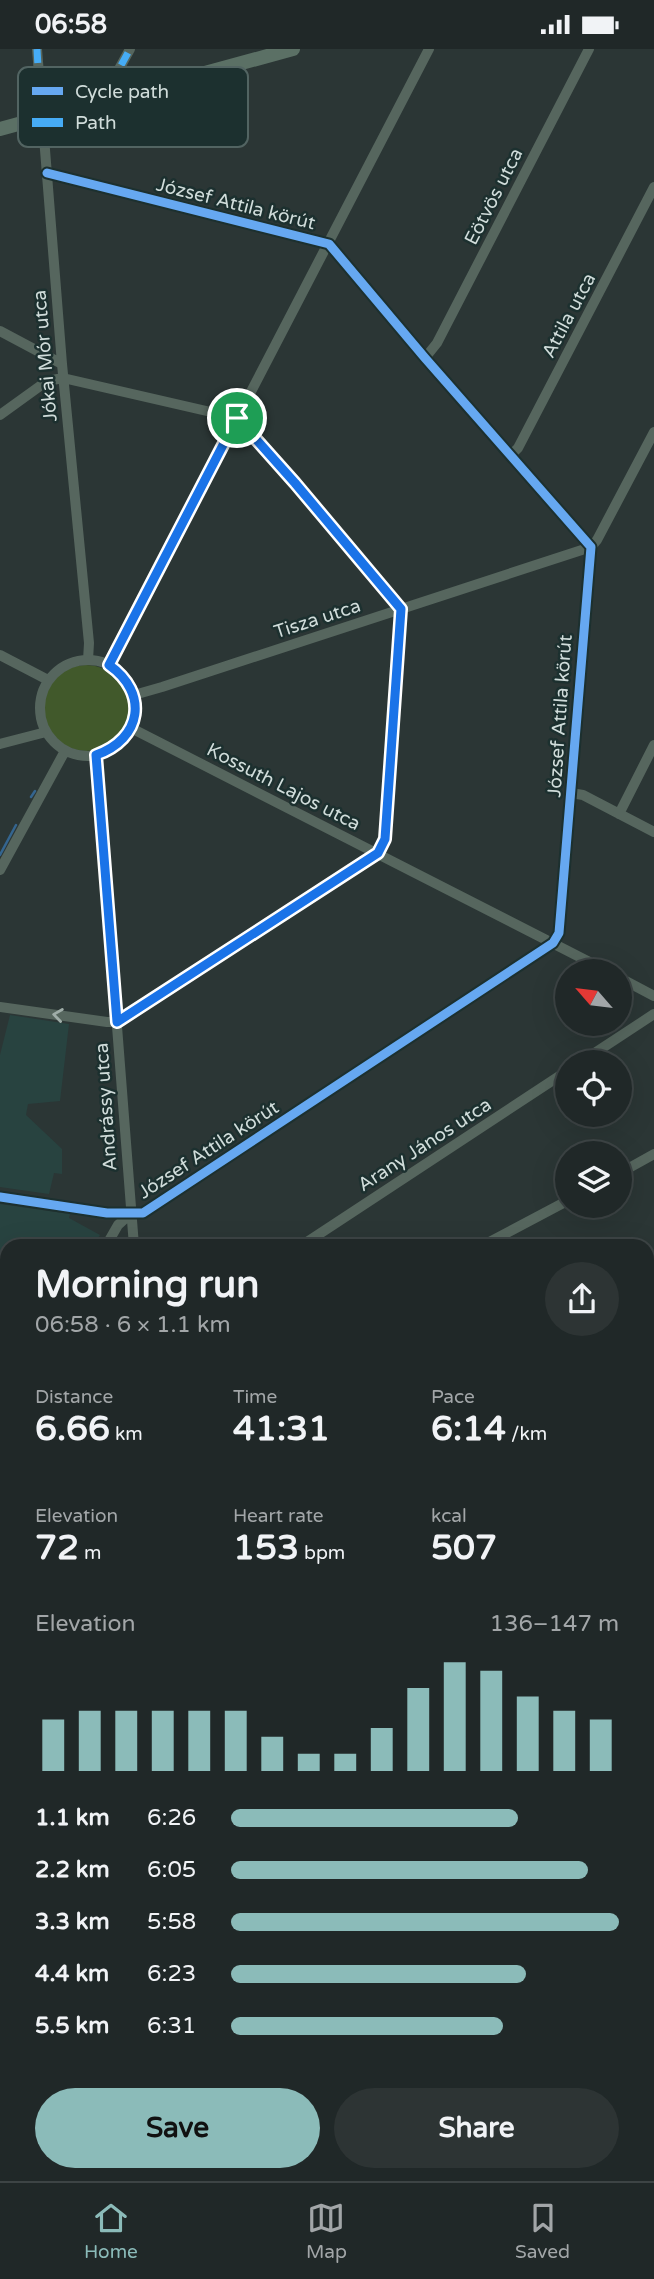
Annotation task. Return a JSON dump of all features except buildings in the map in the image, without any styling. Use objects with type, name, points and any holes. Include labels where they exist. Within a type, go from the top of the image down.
[{"type":"main road","points":[[228,67],[293,49]]},
{"type":"main road","points":[[0,129],[18,124]]},
{"type":"street","name":"Jókai Mór utca","points":[[37,49],[38,67]]},
{"type":"street","points":[[120,67],[130,49]]},
{"type":"street","points":[[109,665],[429,49]]},
{"type":"street","name":"Eötvös utca","points":[[425,358],[437,343],[589,49]]},
{"type":"street","name":"Jókai Mór utca","points":[[44,147],[89,643],[88,660]]},
{"type":"street","name":"József Attila körút","points":[[0,1198],[107,1213],[144,1213],[553,943],[559,933],[591,547],[329,244],[47,173]]},
{"type":"street","name":"Attila utca","points":[[510,456],[518,448],[654,187]]},
{"type":"street","points":[[0,331],[62,364]]},
{"type":"street","points":[[0,415],[47,380],[63,378],[237,418],[401,609],[385,839],[378,853],[117,1022],[107,1023],[0,1007]]},
{"type":"street","points":[[591,547],[654,432]]},
{"type":"street","name":"Tisza utca","points":[[134,695],[591,547]]},
{"type":"street","points":[[0,655],[48,680]]},
{"type":"street","points":[[88,660],[109,665],[128,683],[134,695],[131,728],[117,745],[96,755],[85,756],[65,751],[54,743],[41,720],[42,692],[48,680],[66,666],[88,660]]},
{"type":"street","name":"Kossuth Lajos utca","points":[[131,728],[584,959]]},
{"type":"street","points":[[0,744],[46,732]]},
{"type":"street","points":[[619,814],[654,745]]},
{"type":"street","points":[[0,870],[65,751]]},
{"type":"street","name":"Andrássy utca","points":[[96,755],[133,1239]]},
{"type":"street","points":[[571,793],[583,795],[654,832]]},
{"type":"street","points":[[632,984],[654,996]]},
{"type":"street","points":[[599,1050],[654,1014]]},
{"type":"street","name":"Arany János utca","points":[[312,1239],[555,1079]]},
{"type":"street","points":[[632,1166],[654,1154]]},
{"type":"street","points":[[495,1239],[555,1207]]},
{"type":"street","points":[[110,1239],[118,1225],[130,1214]]},
{"type":"shaded area","points":[[10,1015],[69,1024],[60,1101],[28,1104],[26,1115],[62,1149],[62,1174],[54,1173],[49,1194],[0,1187],[0,1055]]},
{"type":"shaded area","points":[[0,1204],[70,1214],[69,1218],[100,1235],[97,1239],[0,1239]]},
{"type":"green space","points":[[86,665],[103,668],[117,677],[126,691],[129,708],[126,725],[117,739],[103,748],[86,751],[69,748],[55,739],[46,725],[43,708],[46,691],[55,677],[69,668]]},
{"type":"waterway","points":[[31,797],[35,791]]},
{"type":"waterway","points":[[0,855],[16,825]]},
{"type":"marked path","points":[[37,49],[38,67]]},
{"type":"marked path","points":[[120,67],[130,49]]},
{"type":"cycle path","points":[[0,1197],[107,1213],[143,1213],[553,943],[559,933],[591,547],[329,244],[47,173]]},
{"type":"route","points":[[237,418],[401,609],[385,839],[378,853],[117,1022],[96,755],[111,750],[123,741],[134,720],[135,707],[134,695],[128,683],[120,672],[109,665],[237,418]]}]
